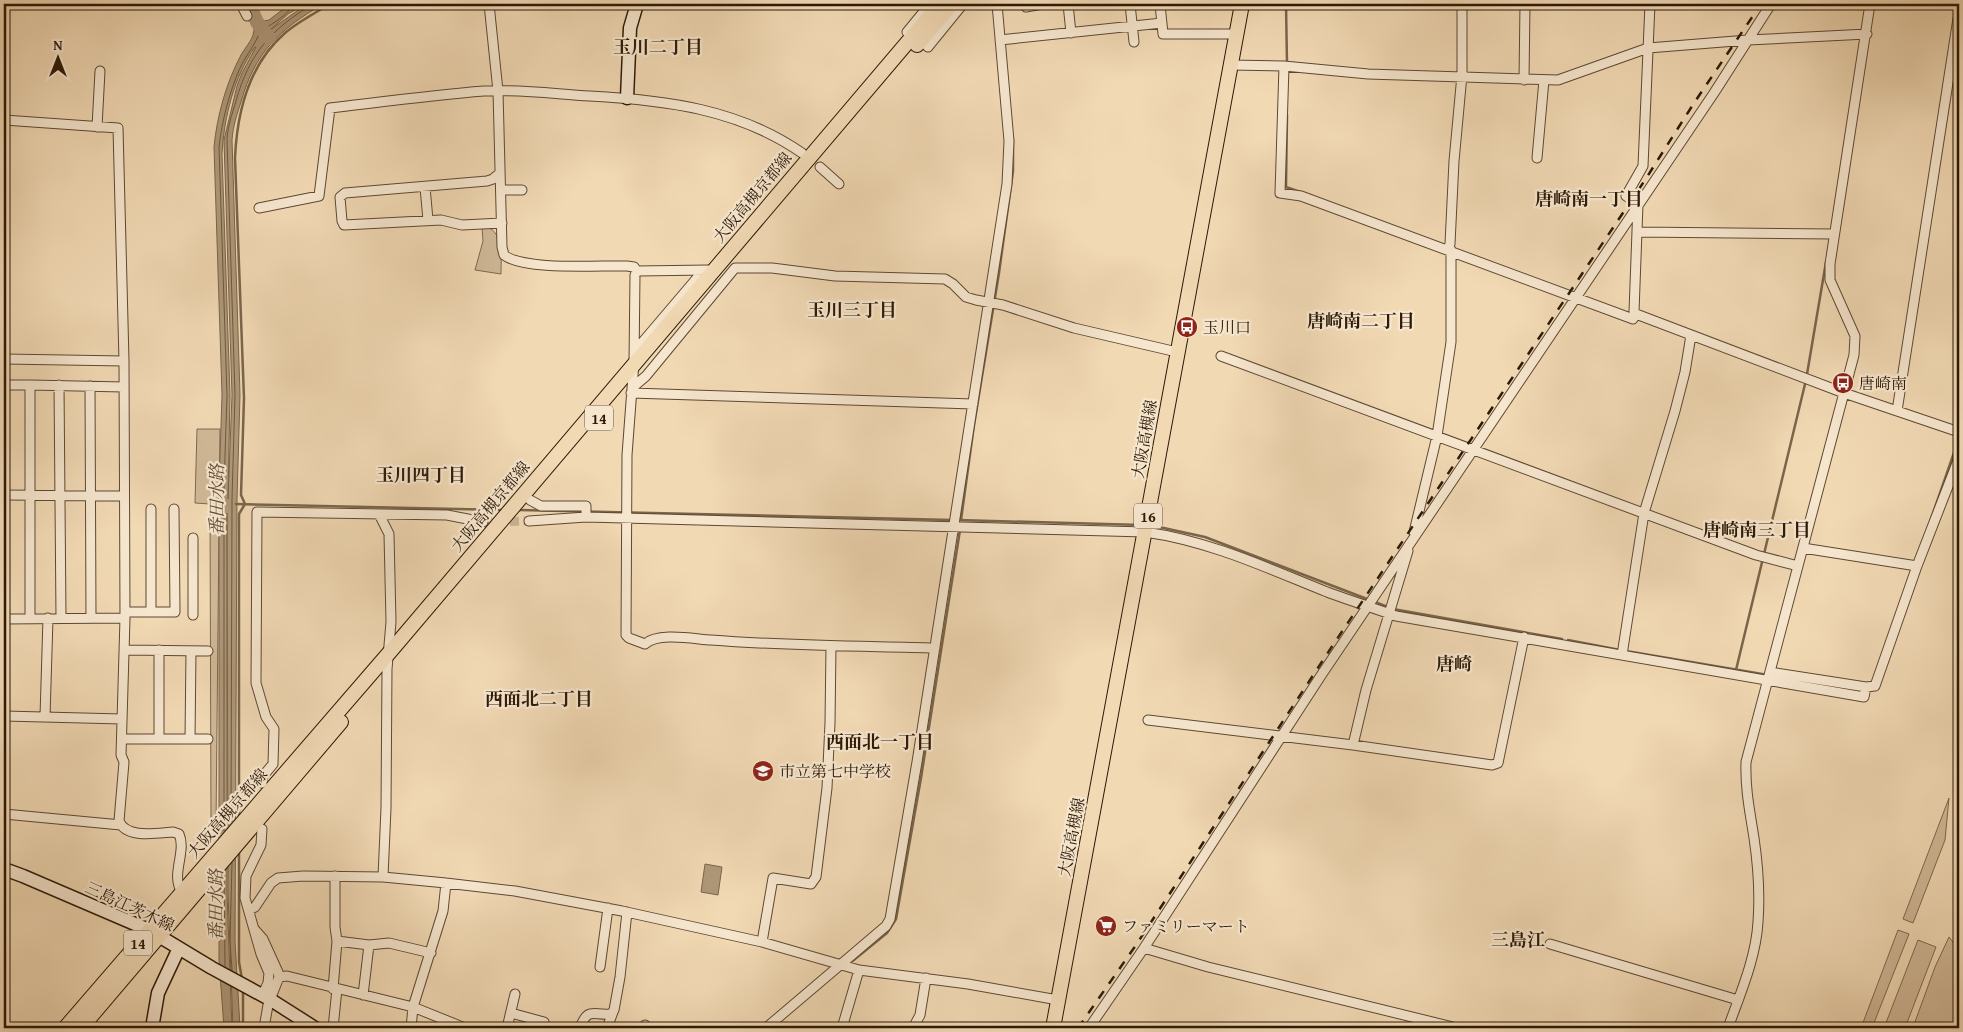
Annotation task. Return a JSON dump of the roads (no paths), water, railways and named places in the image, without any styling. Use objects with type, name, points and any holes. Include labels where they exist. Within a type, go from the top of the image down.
[{"type":"main road","points":[[627,98],[630,28],[637,4]]},
{"type":"main road","name":"大阪高槻京都線","points":[[81,1028],[154,933],[182,892],[389,652],[634,357],[940,4]]},
{"type":"main road","name":"大阪高槻京都線","points":[[65,1028],[210,876],[530,500],[632,386],[952,4]]},
{"type":"main road","name":"大阪高槻線","points":[[1053,1028],[1242,4]]},
{"type":"main road","name":"三島江茨木線","points":[[4,869],[154,933],[315,1028]]},
{"type":"main road","points":[[152,1028],[158,993],[179,948]]},
{"type":"street","points":[[241,4],[247,16]]},
{"type":"street","points":[[489,4],[498,91],[502,250],[504,255],[511,259],[534,264],[634,266],[637,271]]},
{"type":"street","points":[[910,34],[907,32],[930,4]]},
{"type":"street","points":[[925,44],[928,47],[963,4]]},
{"type":"street","points":[[766,1028],[886,926],[890,919],[935,648],[1009,167],[1009,141],[997,4]]},
{"type":"street","points":[[1026,4],[1026,6],[1042,4]]},
{"type":"street","points":[[1068,4],[1071,33]]},
{"type":"street","points":[[1130,4],[1134,42]]},
{"type":"street","points":[[1160,4],[1163,34],[1236,34]]},
{"type":"street","points":[[1352,745],[1388,613],[1411,542],[1437,436],[1451,342],[1449,250],[1454,161],[1462,76],[1462,4]]},
{"type":"street","points":[[1524,80],[1525,4]]},
{"type":"street","points":[[1638,204],[1626,196],[1643,166],[1650,4]]},
{"type":"street","points":[[1089,1028],[1144,948],[1280,737],[1771,4]]},
{"type":"street","points":[[1728,1028],[1749,969],[1757,936],[1754,840],[1745,783],[1746,762],[1854,355],[1855,336],[1830,280],[1830,264],[1867,34],[1870,4]]},
{"type":"street","points":[[1952,4],[1959,6]]},
{"type":"street","points":[[1897,411],[1959,12]]},
{"type":"street","points":[[1000,40],[1162,23]]},
{"type":"street","points":[[1230,65],[1284,66],[1368,74],[1544,80],[1562,78],[1648,48],[1748,40],[1867,34]]},
{"type":"street","points":[[1284,66],[1280,193],[1301,196],[1633,319],[1636,314]]},
{"type":"street","points":[[97,127],[100,71]]},
{"type":"street","points":[[1538,158],[1544,80]]},
{"type":"street","points":[[259,208],[319,196],[330,108],[498,91],[627,98],[683,105],[734,118],[764,129],[802,153]]},
{"type":"street","points":[[4,120],[118,128],[124,361],[125,615],[121,755],[124,762],[119,821],[129,832],[173,832],[179,834],[182,841],[178,877],[179,887],[182,892]]},
{"type":"street","points":[[820,167],[839,184]]},
{"type":"street","points":[[500,173],[493,179],[486,181],[425,188],[344,193],[340,197],[344,225],[428,220],[440,220],[462,225],[502,223]]},
{"type":"street","points":[[425,188],[428,220]]},
{"type":"street","points":[[501,190],[522,190]]},
{"type":"street","points":[[1638,204],[1634,312],[1636,314],[1844,393],[1959,432]]},
{"type":"street","points":[[1638,232],[1834,234]]},
{"type":"street","points":[[632,386],[646,376],[736,268],[772,268],[835,276],[945,279],[966,297],[1003,305],[1074,328],[1177,352]]},
{"type":"street","points":[[634,357],[706,270],[637,271]]},
{"type":"street","points":[[637,271],[634,275],[634,357],[627,455],[626,635],[645,644],[650,640],[676,637],[760,644],[935,648]]},
{"type":"street","points":[[1622,655],[1644,513],[1675,411],[1685,372],[1691,335]]},
{"type":"street","points":[[1221,356],[1756,555],[1798,566]]},
{"type":"street","points":[[4,359],[124,361]]},
{"type":"street","points":[[4,384],[124,387]]},
{"type":"street","points":[[30,385],[30,618]]},
{"type":"street","points":[[59,385],[61,618]]},
{"type":"street","points":[[90,386],[91,618]]},
{"type":"street","points":[[632,386],[973,404]]},
{"type":"street","points":[[529,521],[586,517],[1145,532],[1174,536],[1213,547],[1388,613],[1622,655],[1769,676],[1876,686],[1917,566],[1959,458]]},
{"type":"street","points":[[4,495],[124,496]]},
{"type":"street","points":[[530,500],[541,506],[586,506],[586,517]]},
{"type":"street","points":[[151,509],[151,612]]},
{"type":"street","points":[[4,619],[91,618],[151,612],[175,612],[174,509]]},
{"type":"street","points":[[262,783],[263,776],[273,764],[274,729],[266,717],[256,683],[257,512],[447,515],[483,522]]},
{"type":"street","points":[[379,514],[389,534],[391,622],[387,669],[386,808],[383,876]]},
{"type":"street","points":[[192,538],[192,615]]},
{"type":"street","points":[[1803,548],[1917,566]]},
{"type":"street","points":[[175,598],[193,597]]},
{"type":"street","points":[[45,717],[48,618]]},
{"type":"street","points":[[1148,720],[1352,745],[1492,766],[1498,763],[1524,638]]},
{"type":"street","points":[[762,942],[774,878],[810,884],[816,877],[827,788],[831,646]]},
{"type":"street","points":[[124,650],[208,651]]},
{"type":"street","points":[[158,739],[159,650]]},
{"type":"street","points":[[190,739],[191,651]]},
{"type":"street","points":[[4,716],[122,719]]},
{"type":"street","points":[[122,739],[208,739]]},
{"type":"street","points":[[4,814],[121,825]]},
{"type":"street","points":[[262,829],[261,846],[246,876],[245,898],[269,973],[264,1028]]},
{"type":"street","points":[[249,910],[255,907],[271,882],[278,878],[302,876],[383,876],[446,883],[515,891],[627,912],[762,942],[859,970],[926,978],[1058,1000]]},
{"type":"street","points":[[334,1028],[338,941],[335,928],[335,876]]},
{"type":"street","points":[[411,1028],[413,1006],[444,911],[446,883]]},
{"type":"street","points":[[600,966],[608,908]]},
{"type":"street","points":[[607,1028],[614,1010],[620,977],[627,912]]},
{"type":"street","points":[[254,929],[263,939],[279,977],[267,998]]},
{"type":"street","points":[[338,941],[369,945],[388,943],[431,954]]},
{"type":"street","points":[[1550,944],[1738,1000]]},
{"type":"street","points":[[363,995],[369,945]]},
{"type":"street","points":[[1144,948],[1208,966],[1457,1028]]},
{"type":"street","points":[[842,1028],[859,970]]},
{"type":"street","points":[[279,977],[287,976],[335,989],[413,1006],[465,1028]]},
{"type":"street","points":[[913,1028],[920,1015],[926,978]]},
{"type":"street","points":[[508,1028],[515,994]]},
{"type":"street","points":[[580,1028],[587,1014],[592,1012],[606,1014],[613,1012]]},
{"type":"street","points":[[511,1013],[544,1022]]},
{"type":"water","points":[[290,4],[305,4],[288,14],[270,30],[307,4],[323,4],[281,33],[261,56],[247,84],[235,120],[232,140],[240,395],[237,499],[235,941],[241,1028],[233,1028],[228,893],[227,513],[227,894],[232,1028],[224,1028],[219,960],[219,486],[222,395],[214,147],[217,123],[231,77],[241,55],[252,38],[254,27],[269,20]],"holes":[[[256,47],[237,86],[224,140],[232,395],[228,499],[230,395],[222,154],[225,126],[231,98],[241,71]]]},
{"type":"water","points":[[705,864],[722,867],[718,895],[701,892]]},
{"type":"waterway","points":[[249,4],[257,22],[269,38]]},
{"type":"waterway","points":[[239,819],[239,514],[245,504],[241,495],[244,398],[235,158],[236,141],[242,106],[247,90],[262,59],[285,33],[330,4]]},
{"type":"waterway","points":[[1286,4],[1287,64]]},
{"type":"waterway","points":[[1287,115],[1286,187],[1300,192]]},
{"type":"waterway","points":[[961,520],[1013,171],[1013,139]]},
{"type":"waterway","points":[[1736,670],[1806,380],[1826,262]]},
{"type":"waterway","points":[[1931,519],[1957,444],[1955,435]]},
{"type":"waterway","name":"番田水路","points":[[236,504],[503,510]]},
{"type":"waterway","points":[[518,510],[952,520]]},
{"type":"waterway","points":[[958,520],[1142,525]]},
{"type":"waterway","points":[[1150,525],[1205,537],[1388,607]]},
{"type":"waterway","points":[[850,963],[887,933],[896,919],[921,778],[960,530]]},
{"type":"waterway","points":[[1393,609],[1562,639]]},
{"type":"waterway","points":[[1568,640],[1620,650]]},
{"type":"waterway","points":[[1626,651],[1768,675]]},
{"type":"waterway","points":[[1810,683],[1845,689]]},
{"type":"waterway","points":[[1852,690],[1862,691]]},
{"type":"waterway","points":[[239,852],[239,962],[242,979]]},
{"type":"waterway","points":[[243,989],[243,1028]]},
{"type":"tunnel","points":[[483,522],[529,521]]},
{"type":"railway","points":[[1078,1028],[1136,945],[1331,648],[1761,4]]},
{"type":"place","name":"玉川口","points":[[1187,327]]},
{"type":"place","name":"唐崎南","points":[[1843,383]]},
{"type":"place","name":"市立第七中学校","points":[[763,771]]},
{"type":"place","name":"ファミリーマート","points":[[1106,926]]},
{"type":"district","name":"玉川二丁目","points":[[658,46]]},
{"type":"district","name":"唐崎南一丁目","points":[[1589,198]]},
{"type":"district","name":"玉川三丁目","points":[[852,309]]},
{"type":"district","name":"唐崎南二丁目","points":[[1361,320]]},
{"type":"district","name":"玉川四丁目","points":[[421,474]]},
{"type":"district","name":"唐崎南三丁目","points":[[1757,529]]},
{"type":"district","name":"唐崎","points":[[1454,663]]},
{"type":"district","name":"西面北二丁目","points":[[539,698]]},
{"type":"district","name":"西面北一丁目","points":[[880,741]]},
{"type":"district","name":"三島江","points":[[1518,939]]}]
